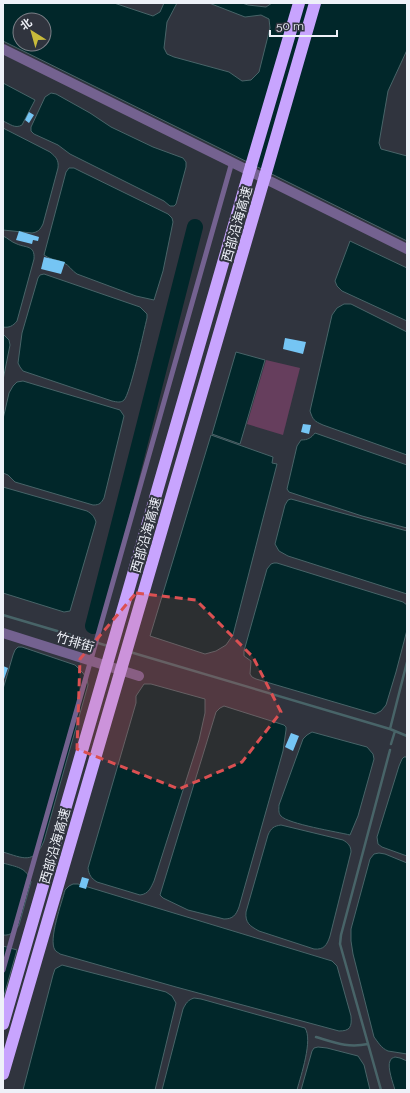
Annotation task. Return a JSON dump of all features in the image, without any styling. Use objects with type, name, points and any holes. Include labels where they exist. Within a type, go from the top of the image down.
[{"type":"highway","name":"西部沿海高速","points":[[3,1024],[299,3]]},
{"type":"highway","name":"西部沿海高速","points":[[3,1074],[316,3]]},
{"type":"street","points":[[3,49],[407,249]]},
{"type":"street","name":"竹排街","points":[[3,633],[139,676]]},
{"type":"lane","points":[[3,970],[232,162]]},
{"type":"highlighted area","points":[[136,593],[196,600],[253,657],[281,712],[242,762],[179,789],[77,749],[80,659]]},
{"type":"shaded area","points":[[3,3],[114,3],[153,16],[160,12],[164,3],[177,3],[167,22],[164,48],[167,54],[229,72],[242,81],[251,80],[259,72],[270,28],[269,19],[261,15],[245,17],[209,3],[242,3],[266,7],[272,3],[407,3],[407,50],[388,91],[379,143],[381,149],[407,156],[407,241],[25,52],[52,52],[52,12],[12,12],[12,45],[3,41]]},
{"type":"shaded area","points":[[3,83],[35,100],[22,125],[12,126],[3,121]]},
{"type":"shaded area","points":[[51,93],[56,94],[90,113],[111,127],[153,147],[183,158],[186,162],[186,167],[176,204],[174,206],[170,206],[164,201],[70,154],[58,145],[34,134],[31,131],[31,127],[45,97]]},
{"type":"shaded area","points":[[3,128],[50,152],[57,161],[58,168],[43,224],[39,230],[34,233],[3,230]]},
{"type":"shaded area","points":[[69,168],[74,168],[168,214],[172,218],[173,222],[163,271],[154,300],[136,296],[77,274],[66,264],[44,255],[66,172]]},
{"type":"shaded area","points":[[3,236],[15,243],[31,249],[34,254],[34,259],[17,321],[9,327],[3,327]]},
{"type":"shaded area","points":[[350,241],[407,268],[407,321],[342,291],[337,286],[335,281]]},
{"type":"shaded area","points":[[44,274],[140,307],[147,314],[130,387],[127,396],[123,401],[112,401],[23,371],[20,367],[18,363],[22,333],[38,278],[40,275]]},
{"type":"shaded area","points":[[344,304],[351,304],[407,332],[407,455],[323,425],[314,420],[312,416],[310,411],[332,315],[337,308]]},
{"type":"shaded area","points":[[3,334],[9,340],[10,345],[3,380]]},
{"type":"shaded area","points":[[236,352],[265,360],[240,444],[212,434]]},
{"type":"shaded area","points":[[266,360],[300,368],[283,435],[247,424]]},
{"type":"shaded area","points":[[23,381],[120,410],[124,416],[104,498],[97,505],[15,482],[8,475],[3,473],[3,419],[9,393],[17,382]]},
{"type":"shaded area","points":[[315,433],[407,465],[407,528],[362,516],[289,492],[287,489],[297,446],[301,440],[306,440]]},
{"type":"shaded area","points":[[211,435],[273,457],[272,463],[277,464],[233,635],[226,645],[216,651],[205,654],[150,636]]},
{"type":"shaded area","points":[[3,487],[87,511],[92,514],[96,522],[70,611],[64,612],[3,593]]},
{"type":"shaded area","points":[[291,499],[407,531],[407,594],[288,556],[279,551],[275,544],[285,505],[288,500]]},
{"type":"shaded area","points":[[274,563],[403,602],[407,605],[407,630],[386,705],[381,711],[375,714],[252,677],[250,674],[251,661],[244,656],[244,651],[267,569]]},
{"type":"shaded area","points":[[18,647],[22,647],[75,665],[87,679],[88,685],[44,841],[36,854],[27,858],[3,852],[3,689],[13,655]]},
{"type":"shaded area","points":[[144,684],[151,684],[205,699],[205,713],[199,740],[154,881],[148,892],[140,895],[97,882],[89,873],[88,868],[136,703],[136,696]]},
{"type":"shaded area","points":[[224,706],[284,725],[286,730],[283,751],[239,907],[234,916],[224,919],[188,910],[163,898],[160,895],[216,712]]},
{"type":"shaded area","points":[[312,732],[367,747],[373,754],[374,759],[358,816],[350,835],[293,822],[285,819],[279,814],[279,805],[303,739]]},
{"type":"shaded area","points":[[404,757],[407,757],[407,856],[382,847],[378,844],[377,837],[399,766]]},
{"type":"shaded area","points":[[281,825],[343,840],[350,848],[351,852],[330,936],[323,948],[320,949],[314,949],[259,931],[251,926],[246,919],[246,912],[268,835],[273,828]]},
{"type":"shaded area","points":[[379,853],[407,863],[407,1054],[386,1050],[374,1037],[351,941],[351,929],[370,859],[374,854]]},
{"type":"shaded area","points":[[3,863],[24,870],[31,882],[19,925],[12,933],[8,935],[3,935]]},
{"type":"shaded area","points":[[73,884],[78,884],[332,961],[337,966],[351,1016],[350,1028],[339,1031],[60,954],[55,951],[53,945],[54,930],[65,890]]},
{"type":"shaded area","points":[[3,946],[17,950],[3,999]]},
{"type":"shaded area","points":[[62,965],[166,992],[172,996],[176,1003],[155,1090],[23,1090],[53,975],[55,969]]},
{"type":"shaded area","points":[[194,998],[305,1028],[308,1041],[307,1049],[297,1090],[162,1090],[183,1009],[187,1002]]},
{"type":"shaded area","points":[[318,1047],[358,1056],[364,1065],[370,1090],[301,1090],[312,1051],[314,1048]]},
{"type":"shaded area","points":[[395,1057],[407,1061],[407,1090],[395,1090],[389,1064],[390,1060]]},
{"type":"building","points":[[29,112],[34,115],[29,123],[25,120]]},
{"type":"building","points":[[19,231],[39,237],[38,241],[33,240],[32,244],[16,240]]},
{"type":"building","points":[[44,257],[65,262],[61,274],[41,269]]},
{"type":"building","points":[[285,338],[306,342],[303,354],[283,349]]},
{"type":"building","points":[[303,424],[311,425],[309,434],[301,432]]},
{"type":"building","points":[[3,666],[8,668],[3,682]]},
{"type":"building","points":[[291,733],[299,736],[293,751],[285,747]]},
{"type":"building","points":[[82,877],[89,879],[86,889],[79,887]]},
{"type":"waterway","points":[[93,626],[195,227]]},
{"type":"waterway","points":[[3,615],[108,646]]},
{"type":"waterway","points":[[130,652],[390,729],[407,736]]},
{"type":"waterway","points":[[390,729],[407,662]]},
{"type":"waterway","points":[[391,744],[395,731]]},
{"type":"waterway","points":[[381,1090],[340,944],[341,935],[390,750]]},
{"type":"waterway","points":[[316,1037],[348,1045],[368,1044]]}]
